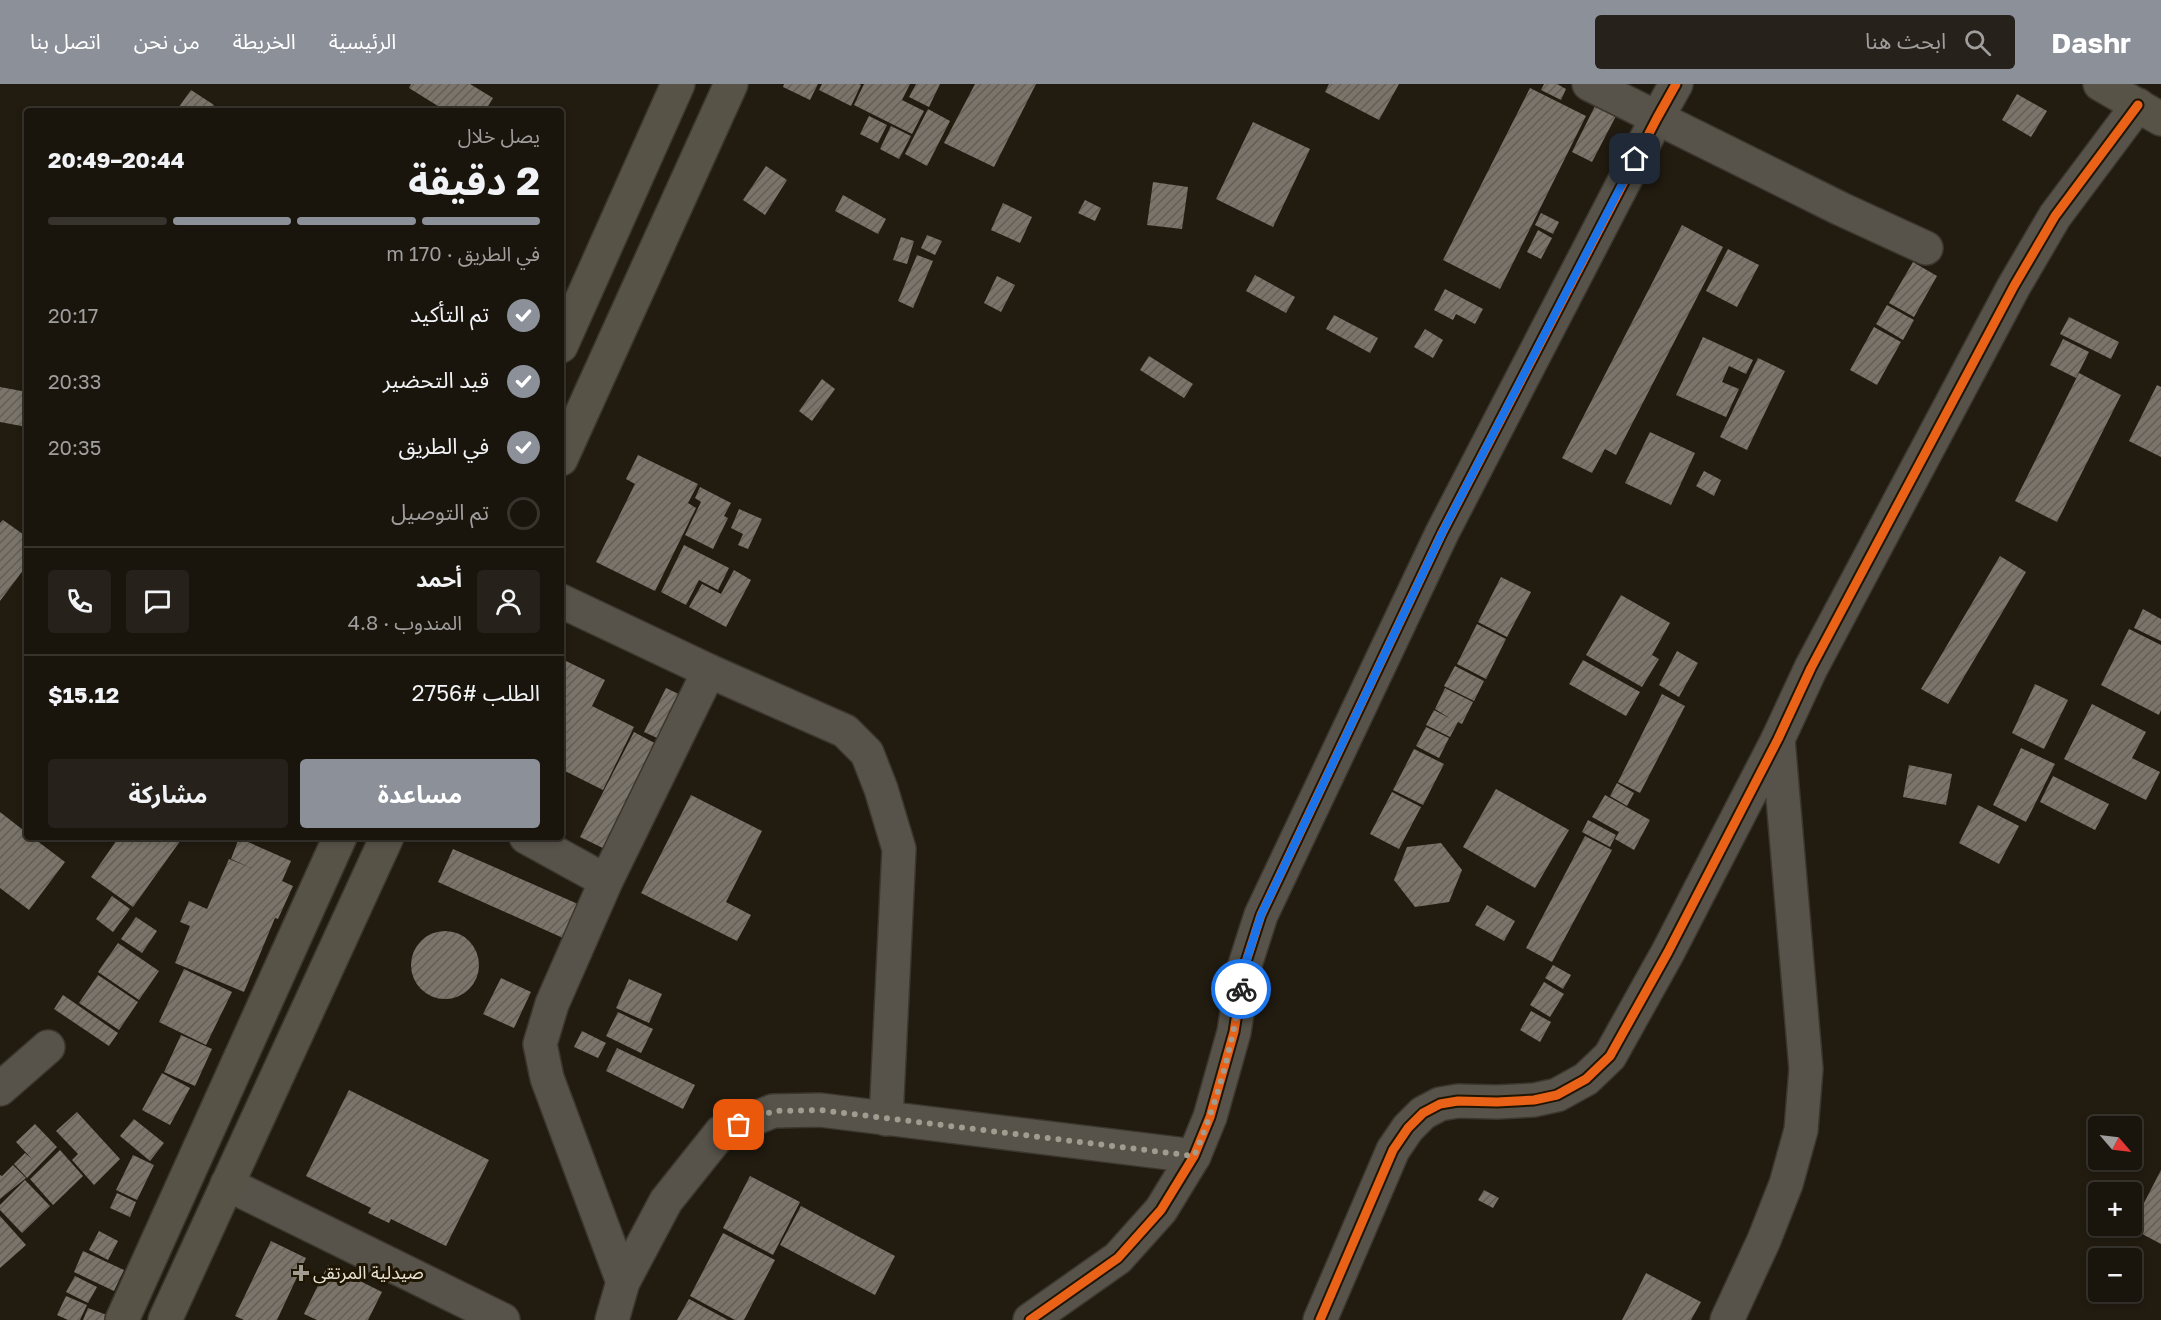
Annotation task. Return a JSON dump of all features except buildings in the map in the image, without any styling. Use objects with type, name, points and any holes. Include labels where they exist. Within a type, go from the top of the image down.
[{"type":"main road","points":[[564,339],[678,84]]},
{"type":"main road","points":[[564,452],[731,84]]},
{"type":"main road","points":[[2100,84],[2149,112]]},
{"type":"main road","points":[[656,134],[698,156]]},
{"type":"main road","points":[[122,1320],[339,840]]},
{"type":"main road","points":[[165,1320],[386,840]]},
{"type":"street","points":[[1589,84],[1840,209],[1926,248]]},
{"type":"street","points":[[1030,1320],[1118,1258],[1161,1210],[1194,1156],[1210,1118],[1234,1032],[1244,968],[1261,915],[1442,533],[1676,84]]},
{"type":"street","points":[[1320,1320],[1393,1150],[1408,1128],[1423,1113],[1440,1104],[1458,1101],[1534,1100],[1557,1095],[1586,1079],[1610,1056],[1668,952],[1778,739],[1811,668],[2014,286],[2055,216],[2149,112]]},
{"type":"street","points":[[564,602],[709,671],[845,731],[867,753],[881,789],[898,849],[886,1119]]},
{"type":"street","points":[[623,1282],[547,1078],[540,1044],[552,1004],[606,881],[709,671]]},
{"type":"street","points":[[1727,1320],[1764,1240],[1786,1184],[1801,1130],[1806,1069],[1778,739]]},
{"type":"street","points":[[531,840],[606,881]]},
{"type":"street","points":[[0,1089],[48,1047]]},
{"type":"street","points":[[612,1320],[623,1282],[666,1202],[722,1132],[773,1111],[820,1110],[1194,1156]]},
{"type":"street","points":[[227,1184],[503,1320]]},
{"type":"cycle path","points":[[1030,1320],[1118,1258],[1161,1210],[1194,1156],[1210,1117],[1234,1032],[1244,968],[1261,915],[1442,533],[1676,84]]},
{"type":"cycle path","points":[[1320,1320],[1393,1150],[1408,1128],[1423,1113],[1440,1104],[1458,1101],[1534,1100],[1557,1095],[1586,1079],[1610,1056],[1668,952],[1778,739],[1811,668],[2014,286],[2055,216],[2138,105]]},
{"type":"way so far","points":[[739,1125],[773,1111],[820,1110],[1194,1156],[1210,1118],[1234,1032],[1241,989]]},
{"type":"place","name":"صيدلية المرتقى","points":[[301,1273]]},
{"type":"route","points":[[1241,989],[1244,968],[1261,915],[1442,533],[1635,159]]}]
